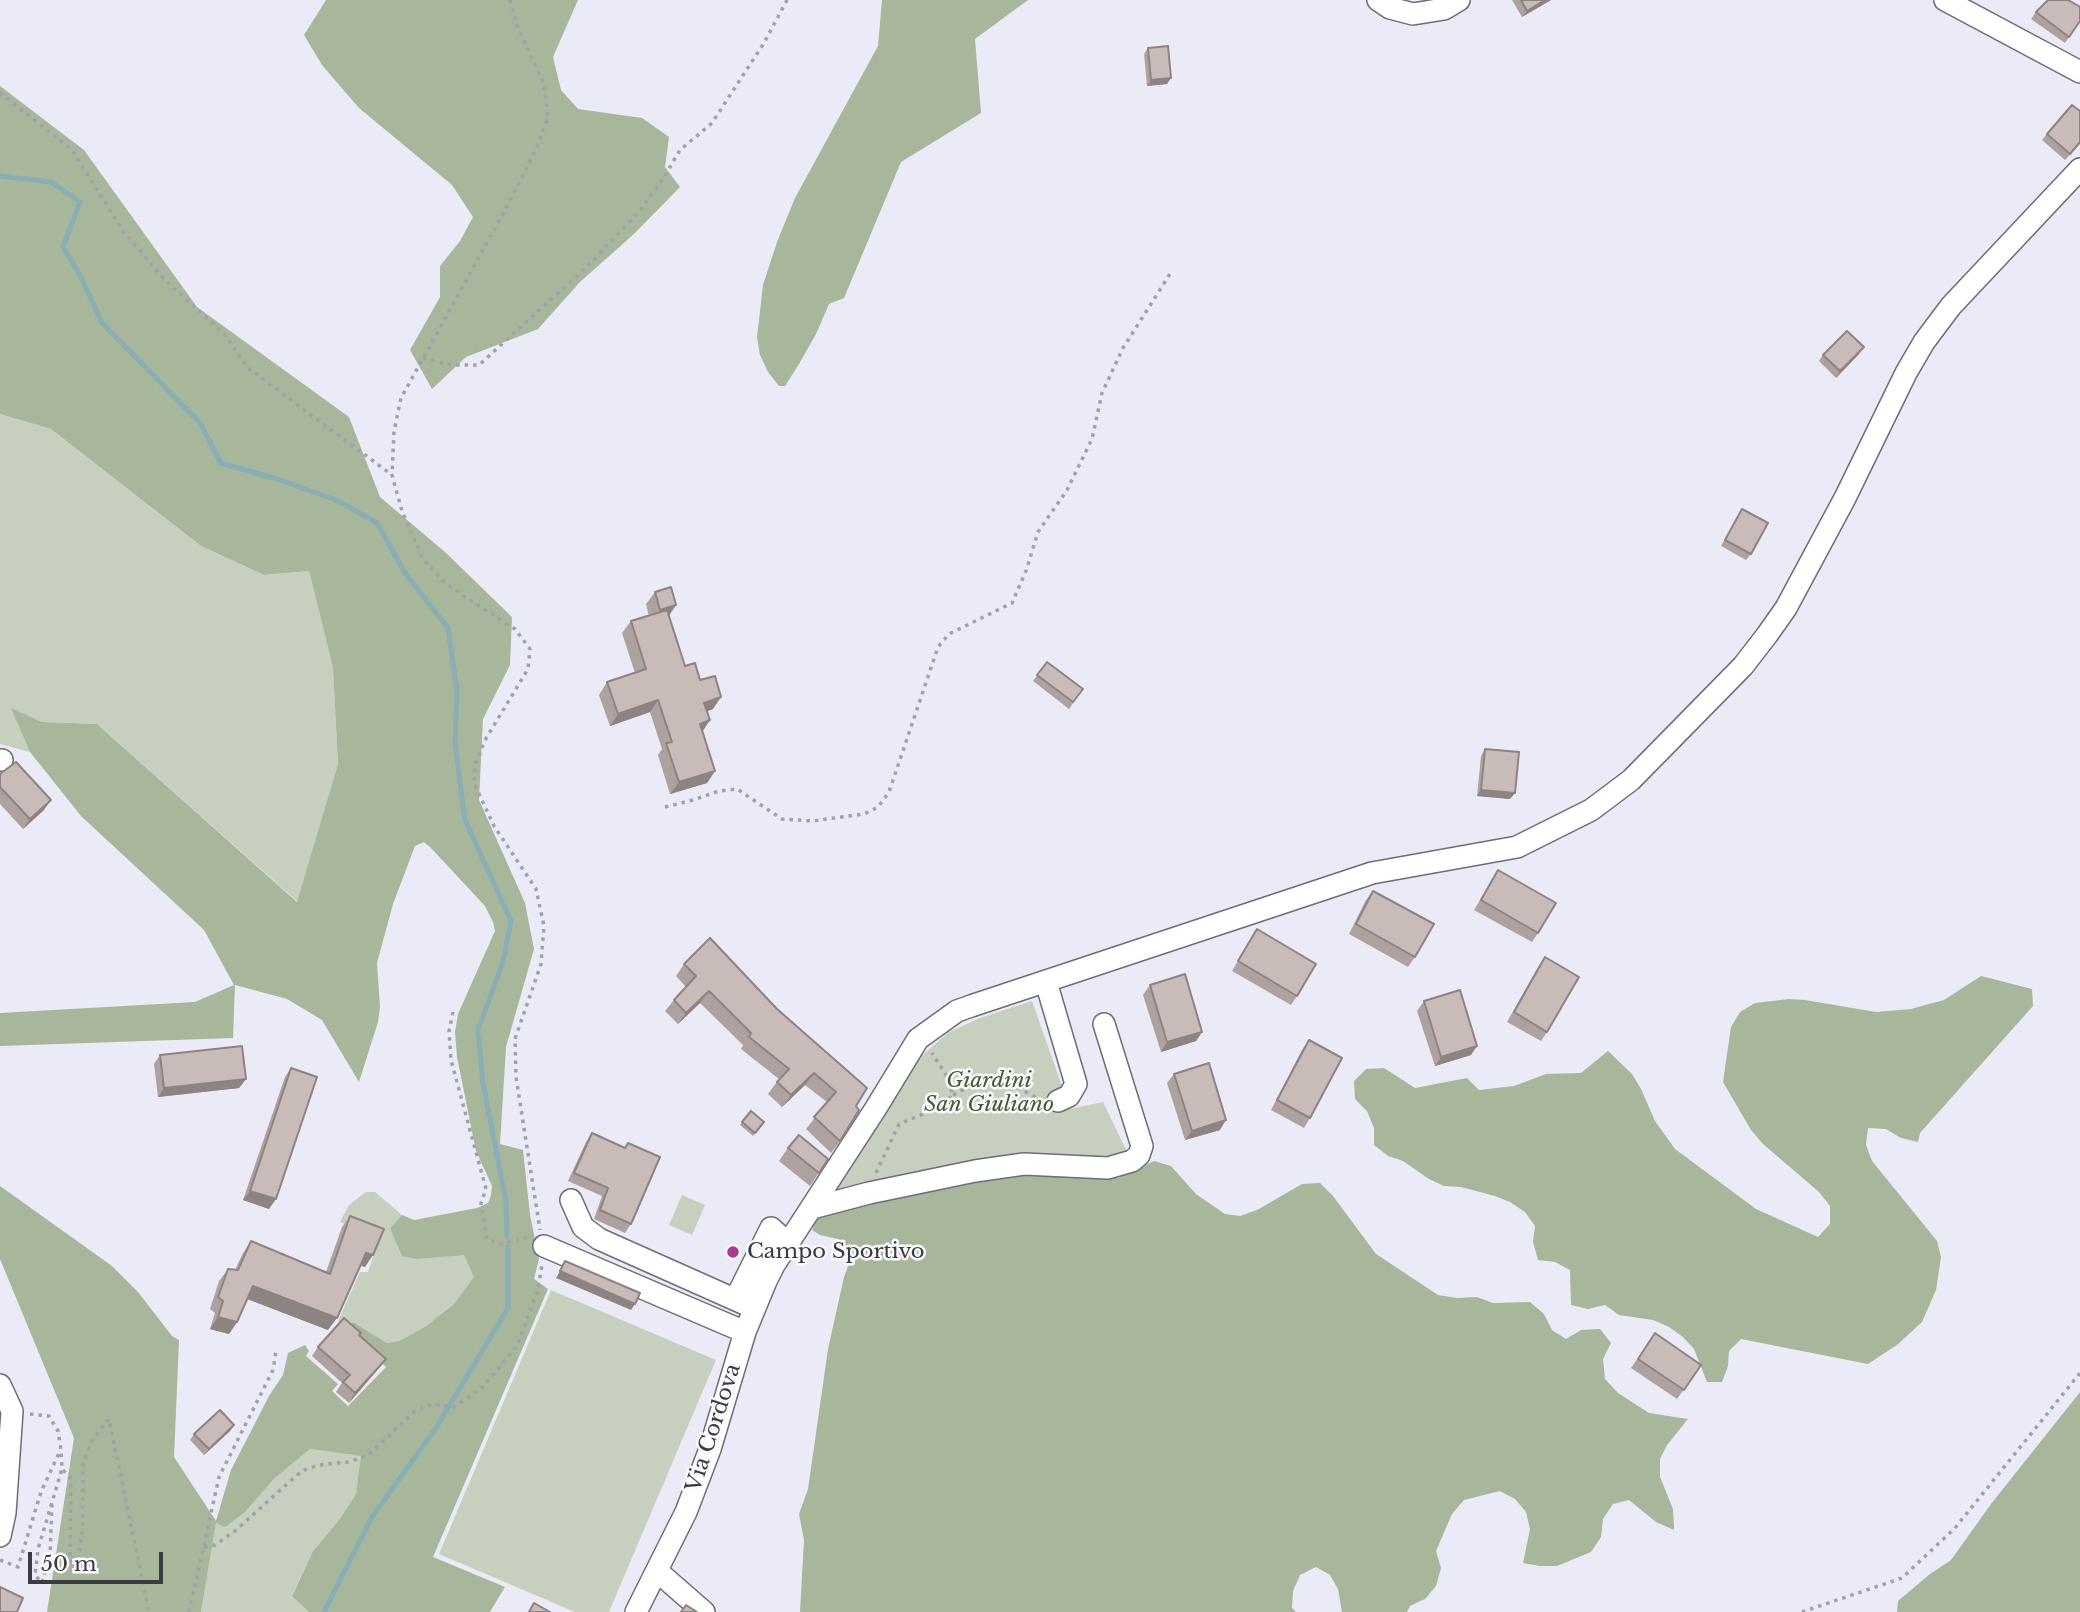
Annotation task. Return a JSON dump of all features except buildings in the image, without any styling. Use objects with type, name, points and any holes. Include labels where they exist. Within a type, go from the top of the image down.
[{"type":"street","points":[[1378,0],[1390,8],[1413,14],[1444,9],[1459,0]]},
{"type":"street","points":[[1945,0],[2080,72]]},
{"type":"street","points":[[918,1039],[957,1011],[1372,873],[1517,848],[1591,810],[1631,779],[1743,666],[1786,608],[1924,342],[1969,285],[2080,169]]},
{"type":"street","points":[[1046,982],[1076,1084],[1069,1096],[1058,1101]]},
{"type":"street","points":[[812,1208],[975,1171],[1024,1164],[1108,1168],[1132,1161],[1139,1155],[1142,1146],[1104,1024]]},
{"type":"street","name":"Via Cordova","points":[[636,1612],[685,1512],[710,1448],[745,1332],[745,1303],[812,1208],[918,1039]]},
{"type":"street","points":[[572,1200],[583,1227],[599,1239],[745,1303]]},
{"type":"street","points":[[543,1241],[745,1332]]},
{"type":"street","points":[[0,1385],[12,1411],[5,1514],[0,1536]]},
{"type":"street","points":[[657,1571],[704,1612]]},
{"type":"path","points":[[204,1547],[215,1545],[235,1531],[297,1475],[309,1468],[349,1462],[369,1455],[414,1412],[432,1404],[454,1407],[482,1388],[517,1346],[538,1289],[543,1241],[536,1216],[516,1077],[515,1039],[541,964],[544,926],[536,889],[494,826],[474,783],[475,765],[485,740],[528,669],[530,649],[515,629],[443,581],[423,559],[402,511],[392,475],[394,430],[401,398],[509,203],[537,147],[548,117],[544,83],[518,28],[510,0]]},
{"type":"path","points":[[423,358],[450,365],[479,365],[592,262],[641,209],[680,150],[712,123],[764,43],[787,0]]},
{"type":"path","points":[[0,93],[72,150],[123,231],[164,279],[224,334],[248,368],[392,475]]},
{"type":"path","points":[[664,807],[719,791],[737,789],[782,819],[812,821],[864,814],[878,807],[889,792],[938,648],[949,634],[1012,603],[1038,533],[1067,490],[1092,439],[1102,393],[1123,348],[1170,274]]},
{"type":"path","points":[[453,1012],[449,1031],[451,1060],[486,1189],[481,1203],[487,1238],[500,1244],[543,1241]]},
{"type":"path","points":[[918,1039],[929,1048],[946,1075],[953,1095]]},
{"type":"path","points":[[869,1193],[899,1124],[938,1108],[953,1095],[972,1085],[992,1082],[1011,1084],[1048,1104],[1058,1101]]},
{"type":"path","points":[[189,1612],[219,1478],[273,1370],[276,1351]]},
{"type":"path","points":[[1802,1612],[1902,1578],[1955,1528],[2080,1373]]},
{"type":"path","points":[[12,1411],[49,1416],[58,1431],[62,1469],[38,1549],[35,1575],[42,1583],[50,1555],[52,1504]]},
{"type":"path","points":[[62,1469],[72,1479],[70,1559],[77,1568],[83,1526],[83,1466],[92,1442],[109,1419],[149,1612]]},
{"type":"path","points":[[0,1560],[18,1567],[41,1492],[61,1450]]},
{"type":"green space","points":[[326,0],[578,0],[553,57],[561,90],[578,109],[642,118],[669,137],[665,167],[680,187],[635,233],[580,282],[538,329],[466,357],[432,389],[410,350],[440,297],[440,266],[460,241],[473,217],[452,185],[359,108],[322,65],[304,35]]},
{"type":"green space","points":[[882,0],[1028,0],[975,39],[981,113],[901,162],[844,298],[829,304],[799,364],[785,386],[779,386],[760,355],[757,337],[763,285],[795,198],[878,46]]},
{"type":"green space","points":[[0,86],[84,150],[197,307],[349,417],[380,497],[445,552],[512,617],[510,665],[483,719],[479,800],[525,903],[534,949],[506,1047],[500,1144],[523,1150],[530,1215],[539,1259],[534,1279],[548,1289],[433,1557],[505,1587],[490,1612],[309,1612],[292,1596],[313,1551],[356,1494],[361,1456],[310,1449],[274,1479],[245,1512],[225,1527],[216,1523],[201,1612],[47,1612],[74,1438],[0,1259],[0,1186],[112,1266],[138,1292],[172,1336],[179,1340],[174,1457],[216,1521],[231,1470],[269,1396],[283,1375],[288,1353],[305,1345],[309,1351],[306,1356],[338,1384],[332,1391],[348,1406],[386,1367],[344,1329],[353,1322],[387,1343],[399,1341],[426,1326],[454,1304],[474,1277],[464,1255],[418,1259],[402,1256],[390,1228],[402,1215],[414,1220],[477,1208],[488,1203],[491,1195],[492,1186],[476,1151],[457,1057],[455,1032],[458,1014],[495,931],[485,906],[431,848],[424,842],[415,846],[393,904],[377,963],[380,1007],[378,1022],[359,1082],[322,1020],[287,999],[235,985],[233,1038],[0,1046],[0,1013],[195,1002],[234,985],[204,930],[81,816],[30,752],[11,708],[42,722],[97,724],[297,902],[338,764],[333,668],[309,571],[264,575],[201,546],[51,429],[0,414]]},
{"type":"green space","points":[[0,414],[51,429],[201,546],[264,575],[309,571],[333,668],[338,764],[298,902],[97,724],[42,722],[12,709],[30,752],[0,744]]},
{"type":"green space","points":[[1981,976],[2032,989],[2033,1006],[1920,1133],[1918,1142],[1901,1138],[1886,1129],[1868,1128],[1866,1145],[1872,1161],[1937,1241],[1941,1257],[1936,1290],[1922,1322],[1897,1345],[1868,1364],[1741,1339],[1729,1351],[1728,1366],[1722,1382],[1707,1382],[1694,1349],[1669,1327],[1653,1320],[1619,1315],[1605,1305],[1588,1309],[1571,1305],[1570,1270],[1555,1262],[1538,1260],[1533,1242],[1535,1226],[1525,1212],[1495,1196],[1461,1187],[1444,1186],[1403,1161],[1388,1156],[1374,1145],[1374,1128],[1367,1111],[1355,1099],[1354,1081],[1366,1069],[1384,1068],[1415,1088],[1467,1078],[1479,1090],[1514,1086],[1546,1074],[1581,1073],[1608,1051],[1632,1074],[1655,1121],[1675,1149],[1756,1209],[1818,1237],[1830,1224],[1830,1206],[1819,1192],[1763,1144],[1751,1130],[1723,1082],[1731,1027],[1740,1012],[1755,1003],[1789,999],[1876,1012],[1911,1009],[1944,1000]]},
{"type":"green space","name":"Giardini San Giuliano","points":[[1032,1001],[1070,1109],[1103,1102],[1130,1158],[826,1201],[914,1062],[949,1032],[980,1018]]},
{"type":"green space","points":[[1154,1161],[1171,1166],[1196,1194],[1225,1214],[1240,1216],[1257,1210],[1302,1184],[1320,1183],[1333,1196],[1376,1254],[1438,1295],[1477,1297],[1493,1303],[1530,1302],[1544,1314],[1552,1330],[1566,1339],[1581,1330],[1600,1329],[1611,1343],[1603,1359],[1605,1379],[1618,1393],[1649,1413],[1688,1419],[1667,1445],[1660,1459],[1660,1477],[1673,1509],[1674,1530],[1656,1522],[1629,1500],[1613,1504],[1603,1519],[1601,1537],[1591,1552],[1557,1566],[1540,1566],[1523,1563],[1530,1529],[1526,1512],[1515,1499],[1500,1491],[1464,1500],[1452,1514],[1436,1551],[1441,1568],[1436,1586],[1425,1599],[1410,1606],[1407,1612],[1342,1612],[1338,1589],[1330,1575],[1316,1567],[1300,1575],[1293,1591],[1292,1608],[1296,1612],[800,1612],[804,1540],[799,1514],[808,1489],[828,1349],[850,1261],[845,1244],[812,1230],[820,1212],[1025,1169],[1051,1169],[1084,1178],[1118,1178]]},
{"type":"green space","points":[[366,1192],[375,1192],[402,1215],[390,1228],[418,1259],[464,1254],[475,1277],[454,1304],[426,1326],[399,1341],[387,1343],[353,1322],[344,1329],[338,1321],[360,1272],[368,1272],[379,1238],[340,1222],[349,1205]]},
{"type":"green space","points":[[682,1195],[705,1205],[692,1235],[669,1225]]},
{"type":"green space","points":[[551,1290],[716,1360],[609,1612],[575,1612],[439,1554]]},
{"type":"green space","points":[[2080,1392],[2080,1612],[1897,1612],[1898,1601],[1951,1560],[1991,1504]]},
{"type":"green space","points":[[310,1449],[362,1456],[356,1494],[313,1551],[292,1595],[309,1612],[201,1612],[216,1522],[245,1512],[274,1479]]},
{"type":"waterway","points":[[0,176],[51,182],[80,202],[63,247],[80,275],[102,323],[200,423],[221,463],[336,500],[377,523],[405,573],[448,628],[457,691],[455,743],[465,820],[511,921],[503,962],[478,1030],[483,1083],[506,1202],[507,1237]]},
{"type":"waterway","points":[[324,1612],[372,1517],[436,1428],[508,1308],[508,1247]]},
{"type":"place","name":"Campo Sportivo","points":[[733,1252]]}]
